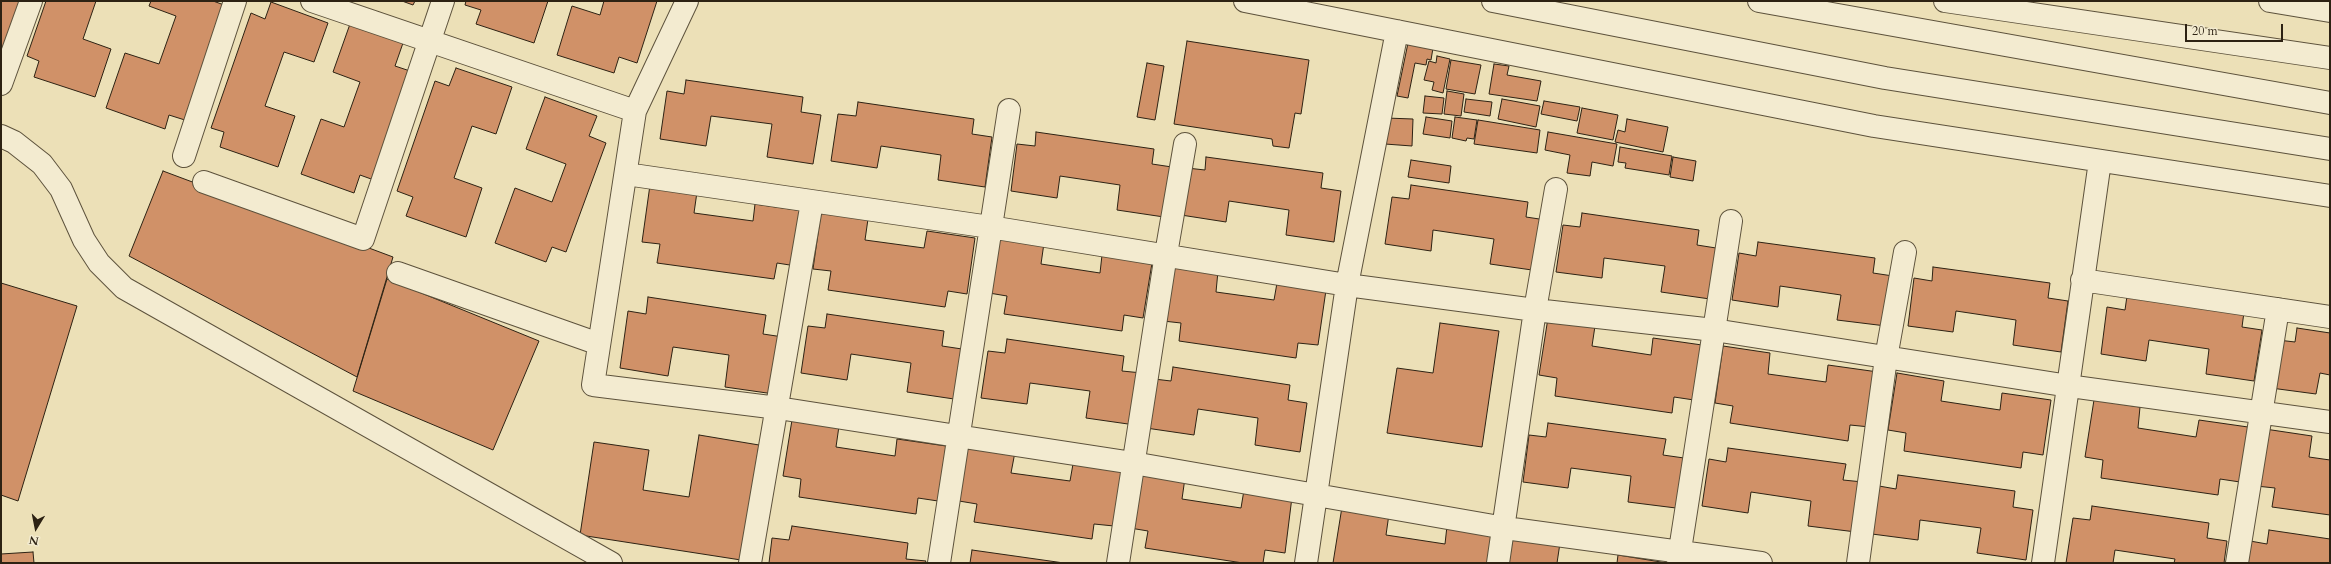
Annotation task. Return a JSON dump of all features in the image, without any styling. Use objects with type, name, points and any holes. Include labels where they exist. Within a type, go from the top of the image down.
[{"type":"street","points":[[1,84],[31,1]]},
{"type":"street","points":[[184,156],[235,1]]},
{"type":"street","points":[[312,1],[635,111]]},
{"type":"street","points":[[204,182],[364,239],[444,1]]},
{"type":"street","points":[[687,1],[635,111],[593,385],[778,408],[1133,463],[1314,496],[1678,557],[1761,563]]},
{"type":"street","points":[[1245,1],[1874,126],[2330,196]]},
{"type":"street","points":[[1493,1],[1885,78],[2330,149]]},
{"type":"street","points":[[1759,1],[2330,103]]},
{"type":"street","points":[[1944,1],[2330,58]]},
{"type":"street","points":[[2270,1],[2330,11]]},
{"type":"street","points":[[1306,563],[1314,496],[1347,285],[1397,31]]},
{"type":"street","points":[[939,563],[957,436],[1009,110]]},
{"type":"street","points":[[1,136],[14,142],[42,164],[61,189],[84,240],[99,263],[124,288],[611,563]]},
{"type":"street","points":[[1118,563],[1166,254],[1186,144]]},
{"type":"street","points":[[2043,563],[2100,161]]},
{"type":"street","points":[[626,174],[1166,254],[1347,285],[1535,310],[1714,330],[2069,386],[2261,411],[2330,422]]},
{"type":"street","points":[[1498,563],[1505,528],[1535,310],[1556,189]]},
{"type":"street","points":[[750,563],[778,408],[812,202]]},
{"type":"street","points":[[1678,557],[1731,222]]},
{"type":"street","points":[[1858,563],[1886,358],[1905,252]]},
{"type":"street","points":[[398,273],[599,344]]},
{"type":"street","points":[[2082,280],[2330,317]]},
{"type":"street","points":[[2237,563],[2278,309]]},
{"type":"building","points":[[1,1],[20,1],[1,53]]},
{"type":"building","points":[[46,1],[96,1],[83,39],[111,49],[95,97],[34,77],[39,61],[27,56]]},
{"type":"building","points":[[151,1],[213,1],[227,6],[188,121],[169,115],[165,129],[106,108],[125,53],[159,64],[176,16],[149,6]]},
{"type":"building","points":[[402,1],[415,1],[413,5]]},
{"type":"building","points":[[466,1],[548,1],[534,43],[476,24],[481,10],[465,5]]},
{"type":"building","points":[[604,1],[657,1],[637,63],[619,57],[614,73],[557,55],[572,6],[600,15]]},
{"type":"building","points":[[271,2],[328,23],[314,62],[284,52],[265,106],[295,116],[278,167],[220,147],[224,132],[211,128],[251,13],[265,19]]},
{"type":"building","points":[[350,24],[403,43],[395,66],[413,72],[374,180],[360,175],[354,193],[301,174],[321,119],[344,127],[360,82],[333,72]]},
{"type":"building","points":[[1187,41],[1309,60],[1301,114],[1295,113],[1289,148],[1273,146],[1272,139],[1174,124]]},
{"type":"building","points":[[1408,43],[1433,48],[1431,60],[1427,59],[1426,65],[1415,63],[1408,98],[1397,96]]},
{"type":"building","points":[[1437,56],[1450,59],[1443,93],[1432,90],[1434,82],[1424,80],[1429,61],[1436,63]]},
{"type":"building","points":[[1451,60],[1481,65],[1475,94],[1446,89]]},
{"type":"building","points":[[1147,63],[1164,66],[1155,120],[1137,117]]},
{"type":"building","points":[[1494,64],[1509,66],[1507,75],[1541,81],[1537,101],[1489,94]]},
{"type":"building","points":[[456,68],[512,87],[496,134],[472,126],[454,178],[482,188],[466,237],[406,216],[413,197],[397,191],[435,81],[449,86]]},
{"type":"building","points":[[686,80],[803,97],[801,112],[821,115],[813,164],[767,157],[772,124],[711,116],[706,146],[660,139],[667,91],[684,94]]},
{"type":"building","points":[[1447,91],[1464,94],[1461,116],[1444,114]]},
{"type":"building","points":[[1425,96],[1444,98],[1442,114],[1423,113]]},
{"type":"building","points":[[545,97],[597,116],[589,136],[606,143],[566,252],[552,247],[546,262],[495,243],[515,188],[552,202],[566,164],[526,149]]},
{"type":"building","points":[[1466,99],[1492,102],[1490,116],[1464,112]]},
{"type":"building","points":[[1502,99],[1540,106],[1536,127],[1498,119]]},
{"type":"building","points":[[1544,101],[1580,107],[1577,121],[1541,114]]},
{"type":"building","points":[[858,102],[974,119],[972,134],[992,137],[985,187],[938,180],[941,155],[881,146],[877,168],[831,161],[838,114],[856,116]]},
{"type":"building","points":[[1582,108],[1618,115],[1613,140],[1577,133]]},
{"type":"building","points":[[1426,117],[1452,121],[1450,138],[1423,134]]},
{"type":"building","points":[[1455,117],[1477,120],[1474,139],[1467,138],[1466,141],[1452,138]]},
{"type":"building","points":[[1386,118],[1413,119],[1412,146],[1385,144]]},
{"type":"building","points":[[1627,119],[1668,127],[1663,152],[1615,142],[1618,130],[1625,132]]},
{"type":"building","points":[[1478,120],[1540,130],[1537,153],[1474,144]]},
{"type":"building","points":[[1036,132],[1154,149],[1152,164],[1172,167],[1164,217],[1117,210],[1120,185],[1060,176],[1057,198],[1011,191],[1017,144],[1035,146]]},
{"type":"building","points":[[1548,132],[1617,144],[1613,166],[1592,162],[1590,176],[1567,173],[1570,155],[1545,150]]},
{"type":"building","points":[[1620,147],[1672,156],[1669,175],[1625,168],[1626,163],[1618,162]]},
{"type":"building","points":[[1206,157],[1323,173],[1321,188],[1341,191],[1334,242],[1286,235],[1289,210],[1229,201],[1226,222],[1181,215],[1187,168],[1205,170]]},
{"type":"building","points":[[1673,157],[1696,161],[1693,181],[1670,177]]},
{"type":"building","points":[[1411,160],[1451,166],[1449,183],[1408,177]]},
{"type":"building","points":[[163,171],[393,257],[357,377],[129,256]]},
{"type":"building","points":[[650,185],[697,192],[694,213],[753,221],[755,204],[804,211],[796,266],[777,263],[774,279],[657,263],[660,244],[642,242]]},
{"type":"building","points":[[1411,185],[1528,202],[1526,217],[1546,220],[1539,271],[1490,264],[1494,239],[1433,230],[1431,251],[1385,244],[1392,197],[1409,199]]},
{"type":"building","points":[[821,212],[868,219],[865,240],[924,248],[927,231],[975,238],[967,294],[948,291],[945,307],[828,290],[831,271],[813,269]]},
{"type":"building","points":[[1582,213],[1699,230],[1697,245],[1716,248],[1710,299],[1661,292],[1665,266],[1604,258],[1602,278],[1556,272],[1563,225],[1580,227]]},
{"type":"building","points":[[997,236],[1044,243],[1041,264],[1100,273],[1102,255],[1152,263],[1143,318],[1124,315],[1122,331],[1004,314],[1007,296],[989,293]]},
{"type":"building","points":[[1758,242],[1875,258],[1873,273],[1893,276],[1886,326],[1837,320],[1841,295],[1780,286],[1778,307],[1732,300],[1739,253],[1756,256]]},
{"type":"building","points":[[1172,264],[1218,271],[1216,292],[1274,300],[1277,283],[1326,290],[1318,345],[1298,343],[1296,358],[1179,341],[1181,323],[1163,321]]},
{"type":"building","points":[[1933,267],[2050,283],[2048,298],[2068,301],[2061,352],[2013,345],[2016,320],[1956,311],[1953,332],[1908,326],[1914,278],[1932,281]]},
{"type":"building","points":[[387,279],[539,341],[493,450],[353,391]]},
{"type":"building","points":[[1,283],[77,306],[18,501],[1,495]]},
{"type":"building","points":[[2127,296],[2244,312],[2242,327],[2262,330],[2254,381],[2206,374],[2209,349],[2149,340],[2146,361],[2101,354],[2107,307],[2125,310]]},
{"type":"building","points":[[648,297],[766,315],[763,334],[783,337],[774,394],[725,387],[729,355],[673,347],[668,376],[620,368],[628,311],[646,314]]},
{"type":"building","points":[[827,314],[944,331],[942,346],[962,349],[954,399],[907,392],[911,363],[851,354],[847,380],[801,373],[808,326],[825,328]]},
{"type":"building","points":[[1548,318],[1595,326],[1592,346],[1651,355],[1653,338],[1702,345],[1694,400],[1674,397],[1672,413],[1555,396],[1557,378],[1539,375]]},
{"type":"building","points":[[1440,323],[1499,331],[1482,447],[1387,433],[1397,368],[1433,373]]},
{"type":"building","points":[[2297,328],[2330,333],[2330,375],[2320,373],[2316,394],[2271,388],[2278,340],[2295,342]]},
{"type":"building","points":[[1007,339],[1124,356],[1122,371],[1142,373],[1135,425],[1086,418],[1090,391],[1030,383],[1027,404],[981,398],[988,351],[1005,353]]},
{"type":"building","points":[[1723,346],[1770,353],[1768,374],[1826,382],[1828,365],[1878,372],[1870,427],[1850,425],[1848,441],[1730,423],[1733,406],[1715,403]]},
{"type":"building","points":[[1173,367],[1290,385],[1288,400],[1307,403],[1300,452],[1255,445],[1258,418],[1198,409],[1194,435],[1146,428],[1154,379],[1171,381]]},
{"type":"building","points":[[1897,373],[1944,381],[1941,401],[2000,410],[2002,393],[2051,400],[2043,455],[2023,452],[2021,468],[1904,451],[1906,433],[1888,430]]},
{"type":"building","points":[[2094,400],[2140,407],[2138,428],[2196,437],[2199,420],[2248,427],[2240,482],[2220,479],[2218,495],[2101,478],[2103,460],[2085,457]]},
{"type":"building","points":[[792,420],[839,426],[836,447],[895,456],[897,439],[946,446],[938,501],[918,498],[916,514],[799,497],[801,479],[783,476]]},
{"type":"building","points":[[1548,423],[1666,439],[1663,455],[1684,458],[1676,508],[1628,502],[1631,476],[1571,468],[1568,488],[1523,482],[1529,435],[1546,437]]},
{"type":"building","points":[[2265,429],[2312,436],[2309,457],[2330,460],[2330,515],[2272,507],[2275,488],[2256,486]]},
{"type":"building","points":[[699,435],[759,445],[741,560],[580,535],[594,442],[649,450],[643,490],[689,497]]},
{"type":"building","points":[[967,445],[1015,452],[1011,473],[1070,481],[1073,464],[1122,471],[1114,526],[1094,524],[1092,539],[974,522],[977,504],[959,501]]},
{"type":"building","points":[[1728,448],[1846,464],[1843,480],[1863,482],[1856,532],[1808,526],[1811,501],[1751,492],[1748,513],[1702,506],[1709,459],[1726,462]]},
{"type":"building","points":[[1138,471],[1185,478],[1182,499],[1241,508],[1244,490],[1292,497],[1285,553],[1265,550],[1263,563],[1243,563],[1145,548],[1148,531],[1130,528]]},
{"type":"building","points":[[1898,475],[2015,491],[2013,507],[2033,510],[2026,560],[1977,553],[1981,528],[1920,520],[1918,540],[1872,534],[1879,486],[1896,489]]},
{"type":"building","points":[[2092,506],[2209,523],[2207,538],[2227,541],[2224,563],[2174,563],[2175,559],[2115,550],[2113,563],[2066,563],[2073,518],[2090,520]]},
{"type":"building","points":[[1342,507],[1389,514],[1386,535],[1445,544],[1447,526],[1496,533],[1492,563],[1333,563]]},
{"type":"building","points":[[792,526],[908,543],[906,559],[926,561],[925,563],[769,563],[772,538],[789,540]]},
{"type":"building","points":[[2269,530],[2330,539],[2330,563],[2247,563],[2250,541],[2267,544]]},
{"type":"building","points":[[1513,536],[1560,543],[1557,563],[1509,563]]},
{"type":"building","points":[[972,550],[1064,563],[970,563]]},
{"type":"building","points":[[33,552],[34,563],[1,563],[1,554]]},
{"type":"building","points":[[1618,555],[1667,563],[1617,563]]}]
